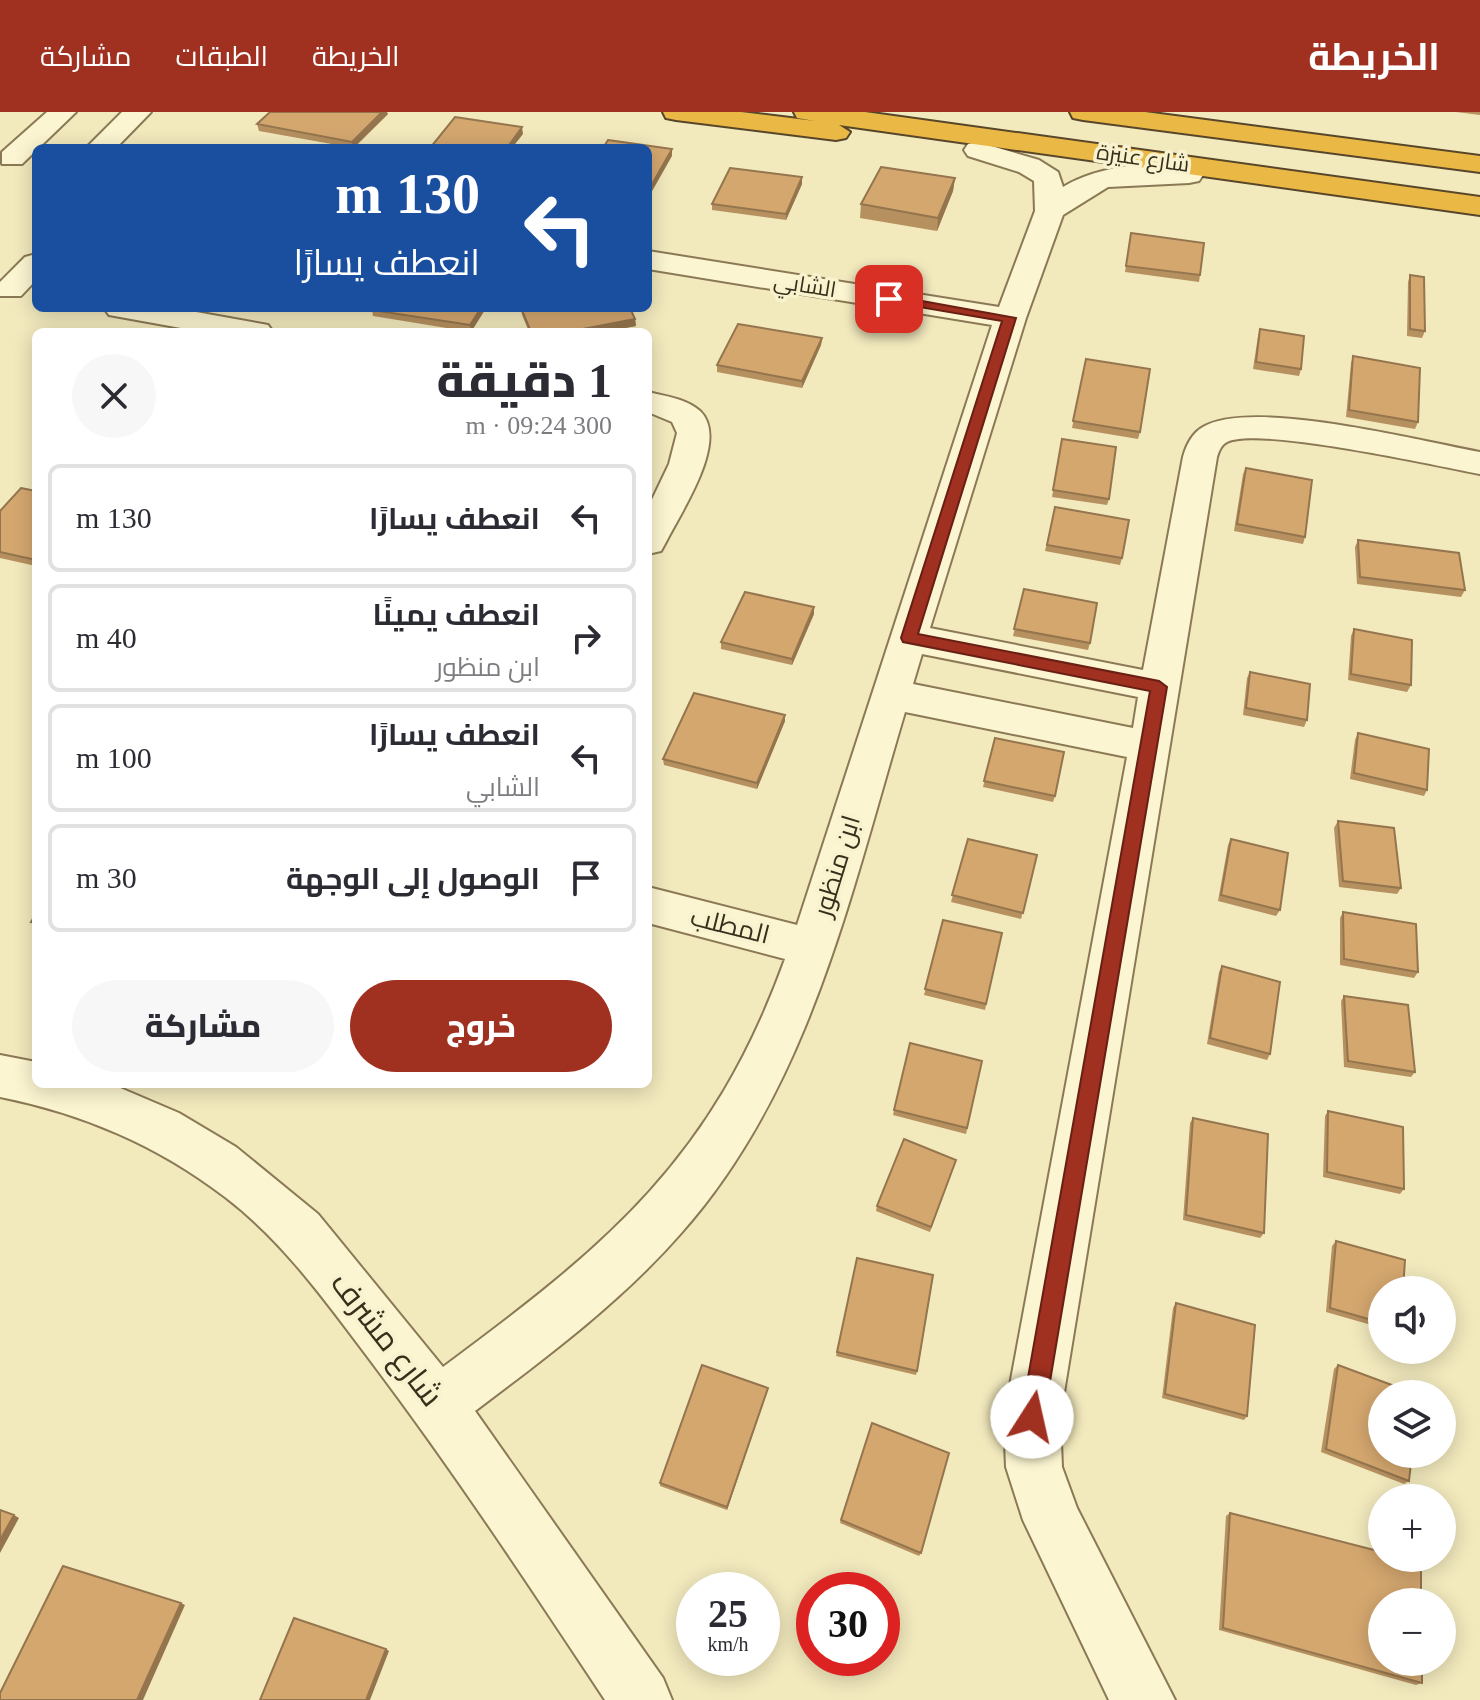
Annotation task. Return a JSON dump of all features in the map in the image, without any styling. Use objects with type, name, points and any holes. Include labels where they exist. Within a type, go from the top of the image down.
[{"type":"highway","points":[[676,112],[1189,175],[1296,179]]},
{"type":"highway","name":"شارع عنيزة","points":[[807,112],[1480,206]]},
{"type":"highway","name":"شارع عنيزة","points":[[1083,112],[1480,164]]},
{"type":"street","points":[[16,159],[63,112]]},
{"type":"street","points":[[103,144],[130,113]]},
{"type":"street","points":[[978,150],[1029,166],[1048,178],[1050,211]]},
{"type":"street","points":[[1050,211],[1073,190],[1111,177],[1189,175]]},
{"type":"street","name":"ابن منظور","points":[[439,1404],[570,1307],[636,1247],[692,1183],[737,1118],[795,996],[812,947],[1010,318],[1050,211]]},
{"type":"street","name":"الشابي","points":[[652,261],[1010,318]]},
{"type":"street","points":[[15,290],[32,268]]},
{"type":"street","points":[[143,312],[234,328]]},
{"type":"street","points":[[652,403],[672,409],[691,421],[696,434],[692,453],[652,534]]},
{"type":"street","points":[[1144,1700],[1128,1675],[1052,1520],[1034,1467],[1032,1417],[1200,457],[1204,443],[1218,432],[1262,428],[1480,463]]},
{"type":"street","points":[[909,638],[1159,687]]},
{"type":"street","points":[[890,694],[1148,746]]},
{"type":"street","name":"المطلب","points":[[652,906],[812,947]]},
{"type":"street","name":"شارع مشرف","points":[[0,1076],[32,1083]]},
{"type":"street","name":"شارع مشرف","points":[[52,1088],[95,1100],[142,1120],[219,1164],[271,1203],[309,1240],[439,1404],[641,1700]]},
{"type":"building","points":[[270,112],[382,112],[352,142],[257,124]]},
{"type":"building","points":[[455,117],[522,127],[510,144],[433,144]]},
{"type":"building","points":[[608,140],[636,144],[606,144]]},
{"type":"building","points":[[652,146],[672,149],[652,184]]},
{"type":"building","points":[[881,167],[955,178],[938,218],[861,204]]},
{"type":"building","points":[[730,168],[802,177],[786,214],[712,204]]},
{"type":"building","points":[[1131,233],[1204,243],[1200,275],[1126,266]]},
{"type":"building","points":[[1410,275],[1424,277],[1425,331],[1410,329]]},
{"type":"building","points":[[385,312],[478,312],[470,325]]},
{"type":"building","points":[[523,312],[632,312],[635,319],[588,328],[529,328]]},
{"type":"building","points":[[738,324],[822,338],[802,381],[717,365]]},
{"type":"building","points":[[1260,329],[1304,336],[1301,369],[1256,362]]},
{"type":"building","points":[[1353,356],[1420,368],[1418,422],[1349,410]]},
{"type":"building","points":[[1086,359],[1150,369],[1140,432],[1073,421]]},
{"type":"building","points":[[1062,439],[1116,447],[1109,499],[1053,490]]},
{"type":"building","points":[[1246,468],[1312,480],[1305,537],[1237,524]]},
{"type":"building","points":[[21,488],[32,490],[32,559],[0,552],[0,511]]},
{"type":"building","points":[[1055,507],[1129,520],[1122,558],[1047,545]]},
{"type":"building","points":[[1358,540],[1459,553],[1465,590],[1360,577]]},
{"type":"building","points":[[1024,589],[1097,603],[1090,643],[1014,629]]},
{"type":"building","points":[[745,592],[814,607],[792,659],[721,642]]},
{"type":"building","points":[[1354,629],[1412,640],[1411,685],[1351,674]]},
{"type":"building","points":[[1250,672],[1310,684],[1307,720],[1246,708]]},
{"type":"building","points":[[694,693],[785,715],[757,783],[663,759]]},
{"type":"building","points":[[1358,733],[1429,749],[1427,790],[1354,773]]},
{"type":"building","points":[[995,738],[1064,752],[1055,796],[984,781]]},
{"type":"building","points":[[1338,821],[1394,828],[1401,888],[1343,881]]},
{"type":"building","points":[[968,839],[1037,855],[1023,913],[952,895]]},
{"type":"building","points":[[1231,839],[1288,853],[1280,910],[1221,895]]},
{"type":"building","points":[[1343,912],[1416,924],[1418,972],[1344,959]]},
{"type":"building","points":[[943,920],[1002,933],[986,1004],[925,989]]},
{"type":"building","points":[[1222,966],[1280,982],[1270,1054],[1210,1038]]},
{"type":"building","points":[[1344,996],[1408,1005],[1415,1072],[1348,1061]]},
{"type":"building","points":[[910,1043],[982,1061],[967,1128],[894,1110]]},
{"type":"building","points":[[1328,1111],[1403,1127],[1404,1189],[1327,1172]]},
{"type":"building","points":[[1193,1118],[1268,1134],[1264,1233],[1186,1215]]},
{"type":"building","points":[[904,1139],[956,1160],[931,1227],[877,1206]]},
{"type":"building","points":[[1336,1241],[1405,1260],[1404,1276],[1368,1276],[1368,1319],[1330,1308]]},
{"type":"building","points":[[857,1258],[933,1275],[917,1371],[837,1352]]},
{"type":"building","points":[[1176,1303],[1255,1325],[1247,1416],[1165,1394]]},
{"type":"building","points":[[702,1365],[768,1388],[727,1507],[660,1483]]},
{"type":"building","points":[[1338,1365],[1378,1380],[1368,1380],[1368,1465],[1326,1449]]},
{"type":"building","points":[[872,1423],[949,1453],[921,1553],[841,1520]]},
{"type":"building","points":[[1375,1468],[1410,1468],[1409,1481]]},
{"type":"building","points":[[0,1510],[14,1515],[0,1540]]},
{"type":"building","points":[[1230,1513],[1368,1548],[1368,1572],[1421,1572],[1421,1588],[1368,1588],[1368,1668],[1223,1628]]},
{"type":"building","points":[[63,1566],[181,1603],[137,1700],[0,1700],[0,1693]]},
{"type":"building","points":[[294,1618],[386,1649],[366,1700],[260,1700]]},
{"type":"building","points":[[1397,1676],[1422,1676],[1422,1683]]},
{"type":"route","points":[[889,299],[1010,318],[909,638],[1159,687],[1032,1417]]}]
